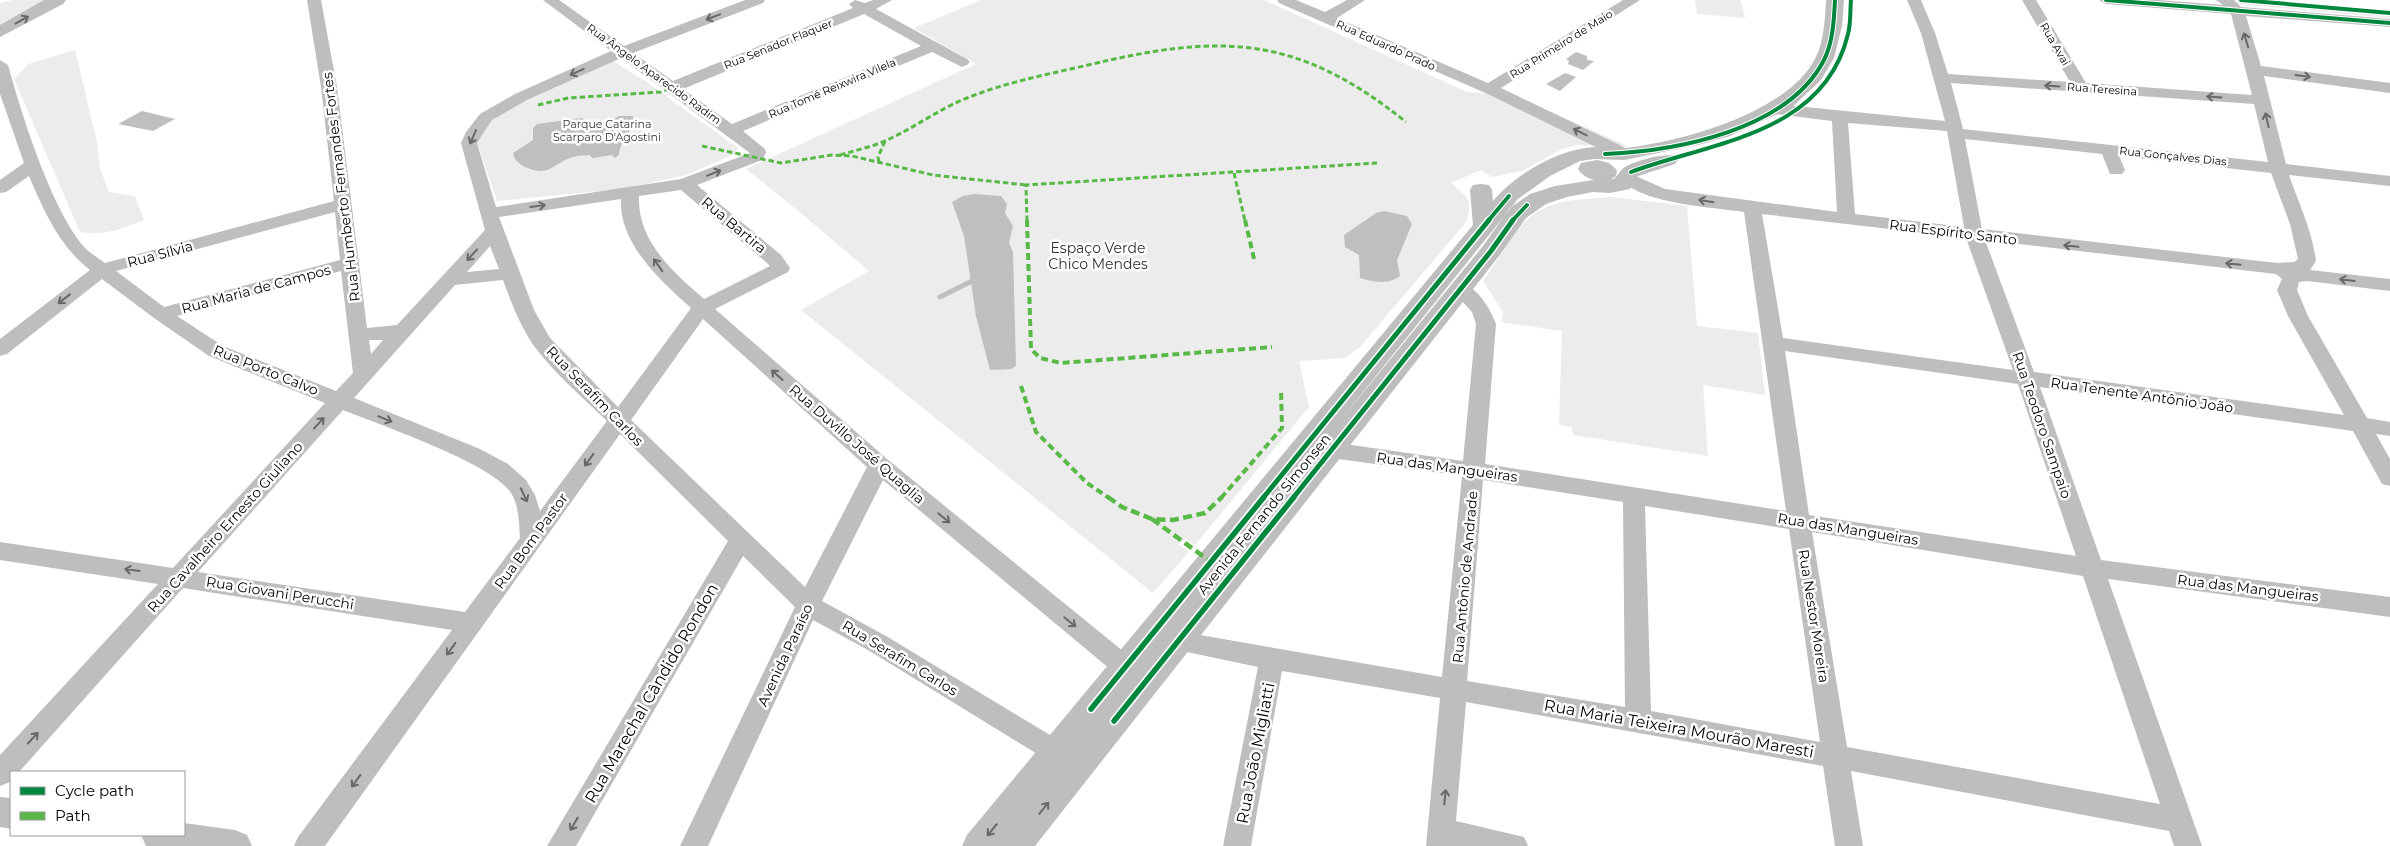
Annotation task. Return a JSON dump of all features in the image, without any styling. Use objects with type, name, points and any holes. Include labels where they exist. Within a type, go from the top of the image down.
[{"type":"main road","name":"Avenida Fernando Simonsen","points":[[1622,165],[1714,135],[1784,104],[1814,76],[1825,58],[1833,26],[1836,0]]},
{"type":"main road","name":"Avenida Fernando Simonsen","points":[[1014,846],[1177,641],[1318,448],[1504,201],[1520,186],[1542,172],[1584,154],[1622,165],[1736,140],[1796,112],[1824,86],[1838,66],[1846,46],[1851,0]]},
{"type":"main road","points":[[0,32],[50,4]]},
{"type":"main road","points":[[1570,161],[1568,167],[1572,176],[1593,186]]},
{"type":"main road","name":"Avenida Fernando Simonsen","points":[[979,846],[1125,667],[1460,288],[1518,213],[1527,205],[1546,196],[1593,186],[1610,187],[1622,184],[1622,165]]},
{"type":"main road","points":[[1481,190],[1484,226]]},
{"type":"main road","points":[[165,836],[235,846]]},
{"type":"street","points":[[50,4],[69,0]]},
{"type":"street","name":"Rua Humberto Fernandes Fortes","points":[[314,0],[329,87],[363,375]]},
{"type":"street","name":"Rua Ângelo Aparecido Radim","points":[[550,0],[757,149],[756,156],[685,184]]},
{"type":"street","name":"Rua Serafim Carlos","points":[[758,0],[622,52],[507,104],[486,117],[474,132],[469,143],[492,222],[524,310],[542,342],[565,368],[808,605],[877,643],[1056,752]]},
{"type":"street","points":[[849,0],[962,62]]},
{"type":"street","name":"Rua Senador Flaquer","points":[[671,88],[885,0]]},
{"type":"street","name":"Rua Eduardo Prado","points":[[1284,0],[1489,89],[1622,165]]},
{"type":"street","points":[[1325,18],[1358,0]]},
{"type":"street","name":"Rua Primeiro de Maio","points":[[1489,89],[1633,0]]},
{"type":"street","name":"Rua Teodoro Sampaio","points":[[1914,0],[1928,33],[1942,78],[1955,130],[1974,235],[2027,380],[2188,846]]},
{"type":"street","name":"Rua Avai","points":[[2030,0],[2081,88]]},
{"type":"street","points":[[2106,0],[2390,13]]},
{"type":"street","points":[[2223,0],[2239,5],[2390,23]]},
{"type":"street","points":[[2239,5],[2278,167],[2299,219],[2306,244],[2307,261],[2293,272],[2287,290],[2290,299],[2359,425],[2390,478]]},
{"type":"street","name":"Rua Tomé Reixwira Vilela","points":[[731,130],[933,46]]},
{"type":"street","name":"Rua Porto Calvo","points":[[0,65],[4,101],[66,237],[80,253],[161,314],[216,352],[340,400],[502,468],[526,495],[531,516],[532,539]]},
{"type":"street","points":[[2255,70],[2390,88]]},
{"type":"street","name":"Rua Teresina","points":[[1942,78],[2263,100]]},
{"type":"street","name":"Rua Gonçalves Dias","points":[[1775,109],[2390,181]]},
{"type":"street","points":[[1840,117],[1846,219]]},
{"type":"street","points":[[2108,149],[2116,170]]},
{"type":"street","points":[[0,188],[32,165]]},
{"type":"street","name":"Rua Espírito Santo","points":[[1622,165],[1643,187],[1661,194],[1752,208],[2390,285]]},
{"type":"street","points":[[492,222],[630,193],[685,184]]},
{"type":"street","name":"Rua Bartira","points":[[685,184],[774,259],[781,268]]},
{"type":"street","name":"Rua Duvillo José Quaglia","points":[[630,193],[630,216],[638,235],[664,274],[879,465],[1125,667]]},
{"type":"street","name":"Rua Sílvia","points":[[0,349],[103,269],[343,204]]},
{"type":"street","name":"Rua Nestor Moreira","points":[[1752,208],[1849,846]]},
{"type":"street","name":"Rua Cavalheiro Ernesto Giuliano","points":[[0,774],[449,280],[492,222]]},
{"type":"street","name":"Rua Maria de Campos","points":[[161,314],[350,263]]},
{"type":"street","name":"Rua Bom Pastor","points":[[308,846],[701,308],[781,268]]},
{"type":"street","points":[[449,280],[510,274]]},
{"type":"street","name":"Rua Antônio de Andrade","points":[[1441,838],[1456,689],[1486,324],[1481,310],[1460,288]]},
{"type":"street","points":[[359,334],[384,334],[404,330]]},
{"type":"street","name":"Rua Tenente Antônio João","points":[[1774,343],[2027,380],[2390,429]]},
{"type":"street","name":"Rua das Mangueiras","points":[[1318,448],[1473,470],[2092,568],[2390,607]]},
{"type":"street","name":"Avenida Paraíso","points":[[694,846],[808,605],[879,465]]},
{"type":"street","points":[[1634,496],[1638,720]]},
{"type":"street","name":"Rua Marechal Cândido Rondon","points":[[561,846],[740,540]]},
{"type":"street","name":"Rua Giovani Perucchi","points":[[0,551],[470,623]]},
{"type":"street","name":"Rua Maria Teixeira Mourão Maresti","points":[[1177,641],[1272,659],[1638,720],[2179,820]]},
{"type":"street","name":"Rua João Migliatti","points":[[1237,846],[1272,659]]},
{"type":"street","points":[[1441,838],[1514,846]]},
{"type":"green space","points":[[13,0],[51,0],[0,25],[0,3]]},
{"type":"green space","name":"Espaço Verde Chico Mendes","points":[[981,0],[1264,0],[1467,92],[1485,93],[1501,90],[1628,146],[1576,145],[1562,149],[1522,171],[1492,177],[1481,170],[1451,183],[1465,195],[1469,202],[1467,221],[1360,347],[1345,358],[1299,361],[1309,407],[1195,545],[1186,539],[1178,544],[1189,552],[1153,593],[801,310],[869,271],[746,169],[976,64],[914,28]]},
{"type":"green space","points":[[1695,0],[1741,0],[1745,18],[1697,14]]},
{"type":"green space","points":[[2234,2],[2390,16],[2390,18],[2237,4]]},
{"type":"green space","points":[[75,50],[97,142],[100,169],[109,192],[135,196],[144,220],[113,231],[97,233],[80,232],[14,79],[28,64]]},
{"type":"green space","name":"Parque Catarina Scarparo D'Agostini","points":[[613,61],[648,83],[738,148],[735,154],[686,175],[622,189],[497,201],[477,142],[492,120],[510,108]]},
{"type":"green space","points":[[1611,197],[1687,206],[1697,326],[1758,333],[1765,395],[1703,385],[1708,456],[1573,435],[1572,427],[1559,425],[1562,331],[1501,322],[1503,312],[1483,281],[1517,231],[1533,214],[1558,203]]},
{"type":"shaded area","points":[[1576,52],[1587,56],[1587,60],[1594,61],[1583,70],[1568,64],[1569,61],[1566,59]]},
{"type":"shaded area","points":[[1565,73],[1576,77],[1560,91],[1546,84]]},
{"type":"shaded area","points":[[142,111],[175,119],[153,131],[118,124]]},
{"type":"shaded area","points":[[619,116],[633,116],[633,122],[622,144],[619,155],[615,158],[612,155],[593,158],[589,155],[579,156],[541,171],[523,166],[517,162],[513,153],[533,140],[533,128],[537,124],[582,118],[588,124],[599,127]]},
{"type":"shaded area","points":[[1597,160],[1609,163],[1617,170],[1616,176],[1601,181],[1595,180],[1585,176],[1578,169],[1581,163]]},
{"type":"shaded area","points":[[975,194],[1001,196],[1007,204],[1005,213],[1013,226],[1009,243],[1013,252],[1016,366],[1011,369],[990,370],[976,316],[964,236],[952,202],[963,196]]},
{"type":"shaded area","points":[[1384,211],[1407,216],[1412,224],[1397,260],[1400,276],[1386,282],[1360,278],[1359,255],[1345,247],[1344,235],[1376,213]]},
{"type":"waterway","points":[[940,297],[972,281]]},
{"type":"marked path","points":[[840,155],[887,140],[954,104],[991,89],[1034,77],[1119,58],[1203,45],[1259,48],[1286,54],[1312,63],[1361,89],[1384,104],[1406,122]]},
{"type":"marked path","points":[[538,105],[568,98],[661,92],[671,88]]},
{"type":"marked path","points":[[879,162],[878,157],[885,141]]},
{"type":"marked path","points":[[702,146],[781,163],[832,155],[852,156],[933,175],[1026,185]]},
{"type":"marked path","points":[[1272,347],[1061,363],[1040,358],[1031,349],[1026,185],[1377,163]]},
{"type":"marked path","points":[[1234,173],[1255,263]]},
{"type":"marked path","points":[[1021,386],[1036,432],[1087,483],[1122,507],[1152,519],[1173,520],[1205,513],[1232,488],[1282,428],[1281,390]]},
{"type":"marked path","points":[[1152,519],[1211,562]]},
{"type":"cycle path","points":[[1605,154],[1649,150],[1698,140],[1744,125],[1784,105],[1807,84],[1824,60],[1831,39],[1835,0]]},
{"type":"cycle path","points":[[1631,172],[1723,145],[1778,121],[1803,105],[1823,85],[1839,61],[1848,33],[1851,0]]},
{"type":"cycle path","points":[[2106,0],[2390,23]]},
{"type":"cycle path","points":[[2241,0],[2390,13]]},
{"type":"cycle path","points":[[1091,709],[1509,196]]},
{"type":"cycle path","points":[[1114,721],[1491,251],[1518,213],[1527,205]]}]
